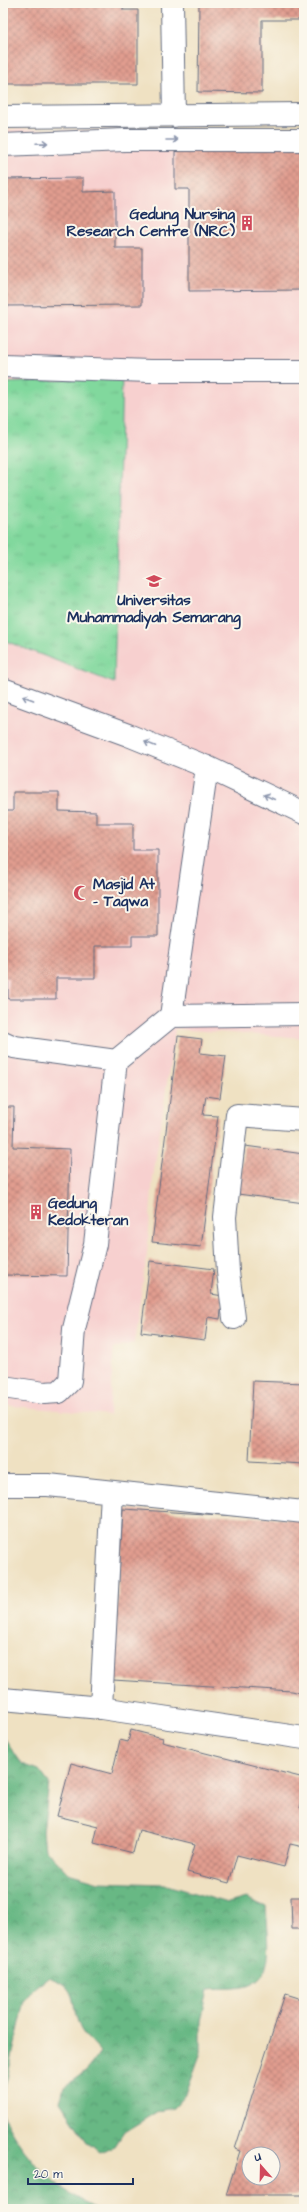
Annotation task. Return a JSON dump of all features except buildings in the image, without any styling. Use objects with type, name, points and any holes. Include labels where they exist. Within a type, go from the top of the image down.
[{"type":"street","points":[[172,3],[174,116]]},
{"type":"street","points":[[3,117],[304,114]]},
{"type":"street","points":[[3,145],[125,140],[304,140]]},
{"type":"street","points":[[3,366],[150,370],[304,371]]},
{"type":"street","points":[[3,689],[128,735],[207,767],[304,813]]},
{"type":"street","points":[[171,1016],[207,767]]},
{"type":"street","points":[[3,1387],[44,1394],[59,1392],[70,1381],[74,1329],[95,1244],[116,1062],[171,1016],[304,1014]]},
{"type":"street","points":[[3,1042],[14,1047],[116,1062]]},
{"type":"street","points":[[234,1318],[228,1272],[225,1217],[237,1115],[304,1120]]},
{"type":"street","points":[[3,1485],[48,1485],[304,1512]]},
{"type":"street","points":[[101,1708],[112,1492]]},
{"type":"street","points":[[3,1699],[101,1708],[304,1738]]},
{"type":"shaded area","name":"Universitas Muhammadiyah Semarang","points":[[3,129],[304,133],[304,1038],[175,1029],[153,1178],[147,1254],[134,1343],[114,1348],[109,1415],[3,1405]]},
{"type":"green space","points":[[122,377],[114,683],[3,640],[3,383]]},
{"type":"green space","points":[[3,1736],[22,1764],[39,1770],[49,1783],[43,1832],[45,1849],[68,1873],[99,1882],[164,1884],[228,1903],[246,1898],[266,1907],[269,1946],[268,1957],[263,1975],[257,1981],[246,1986],[208,1989],[201,2021],[201,2052],[185,2096],[174,2108],[158,2111],[124,2132],[115,2146],[99,2152],[87,2142],[60,2102],[64,2086],[85,2072],[100,2052],[85,2036],[81,2029],[69,1990],[65,1985],[58,1981],[48,1977],[35,1987],[25,2001],[3,2096]]},
{"type":"green space","points":[[3,2115],[20,2144],[42,2171],[70,2193],[100,2209],[3,2209]]},
{"type":"place","name":"Gedung Nursing Research Centre (NRC)","points":[[247,223]]},
{"type":"place","name":"Universitas Muhammadiyah Semarang","points":[[154,581]]},
{"type":"place","name":"Masjid At - Taqwa","points":[[81,893]]},
{"type":"place","name":"Gedung Kedokteran","points":[[36,1212]]}]
